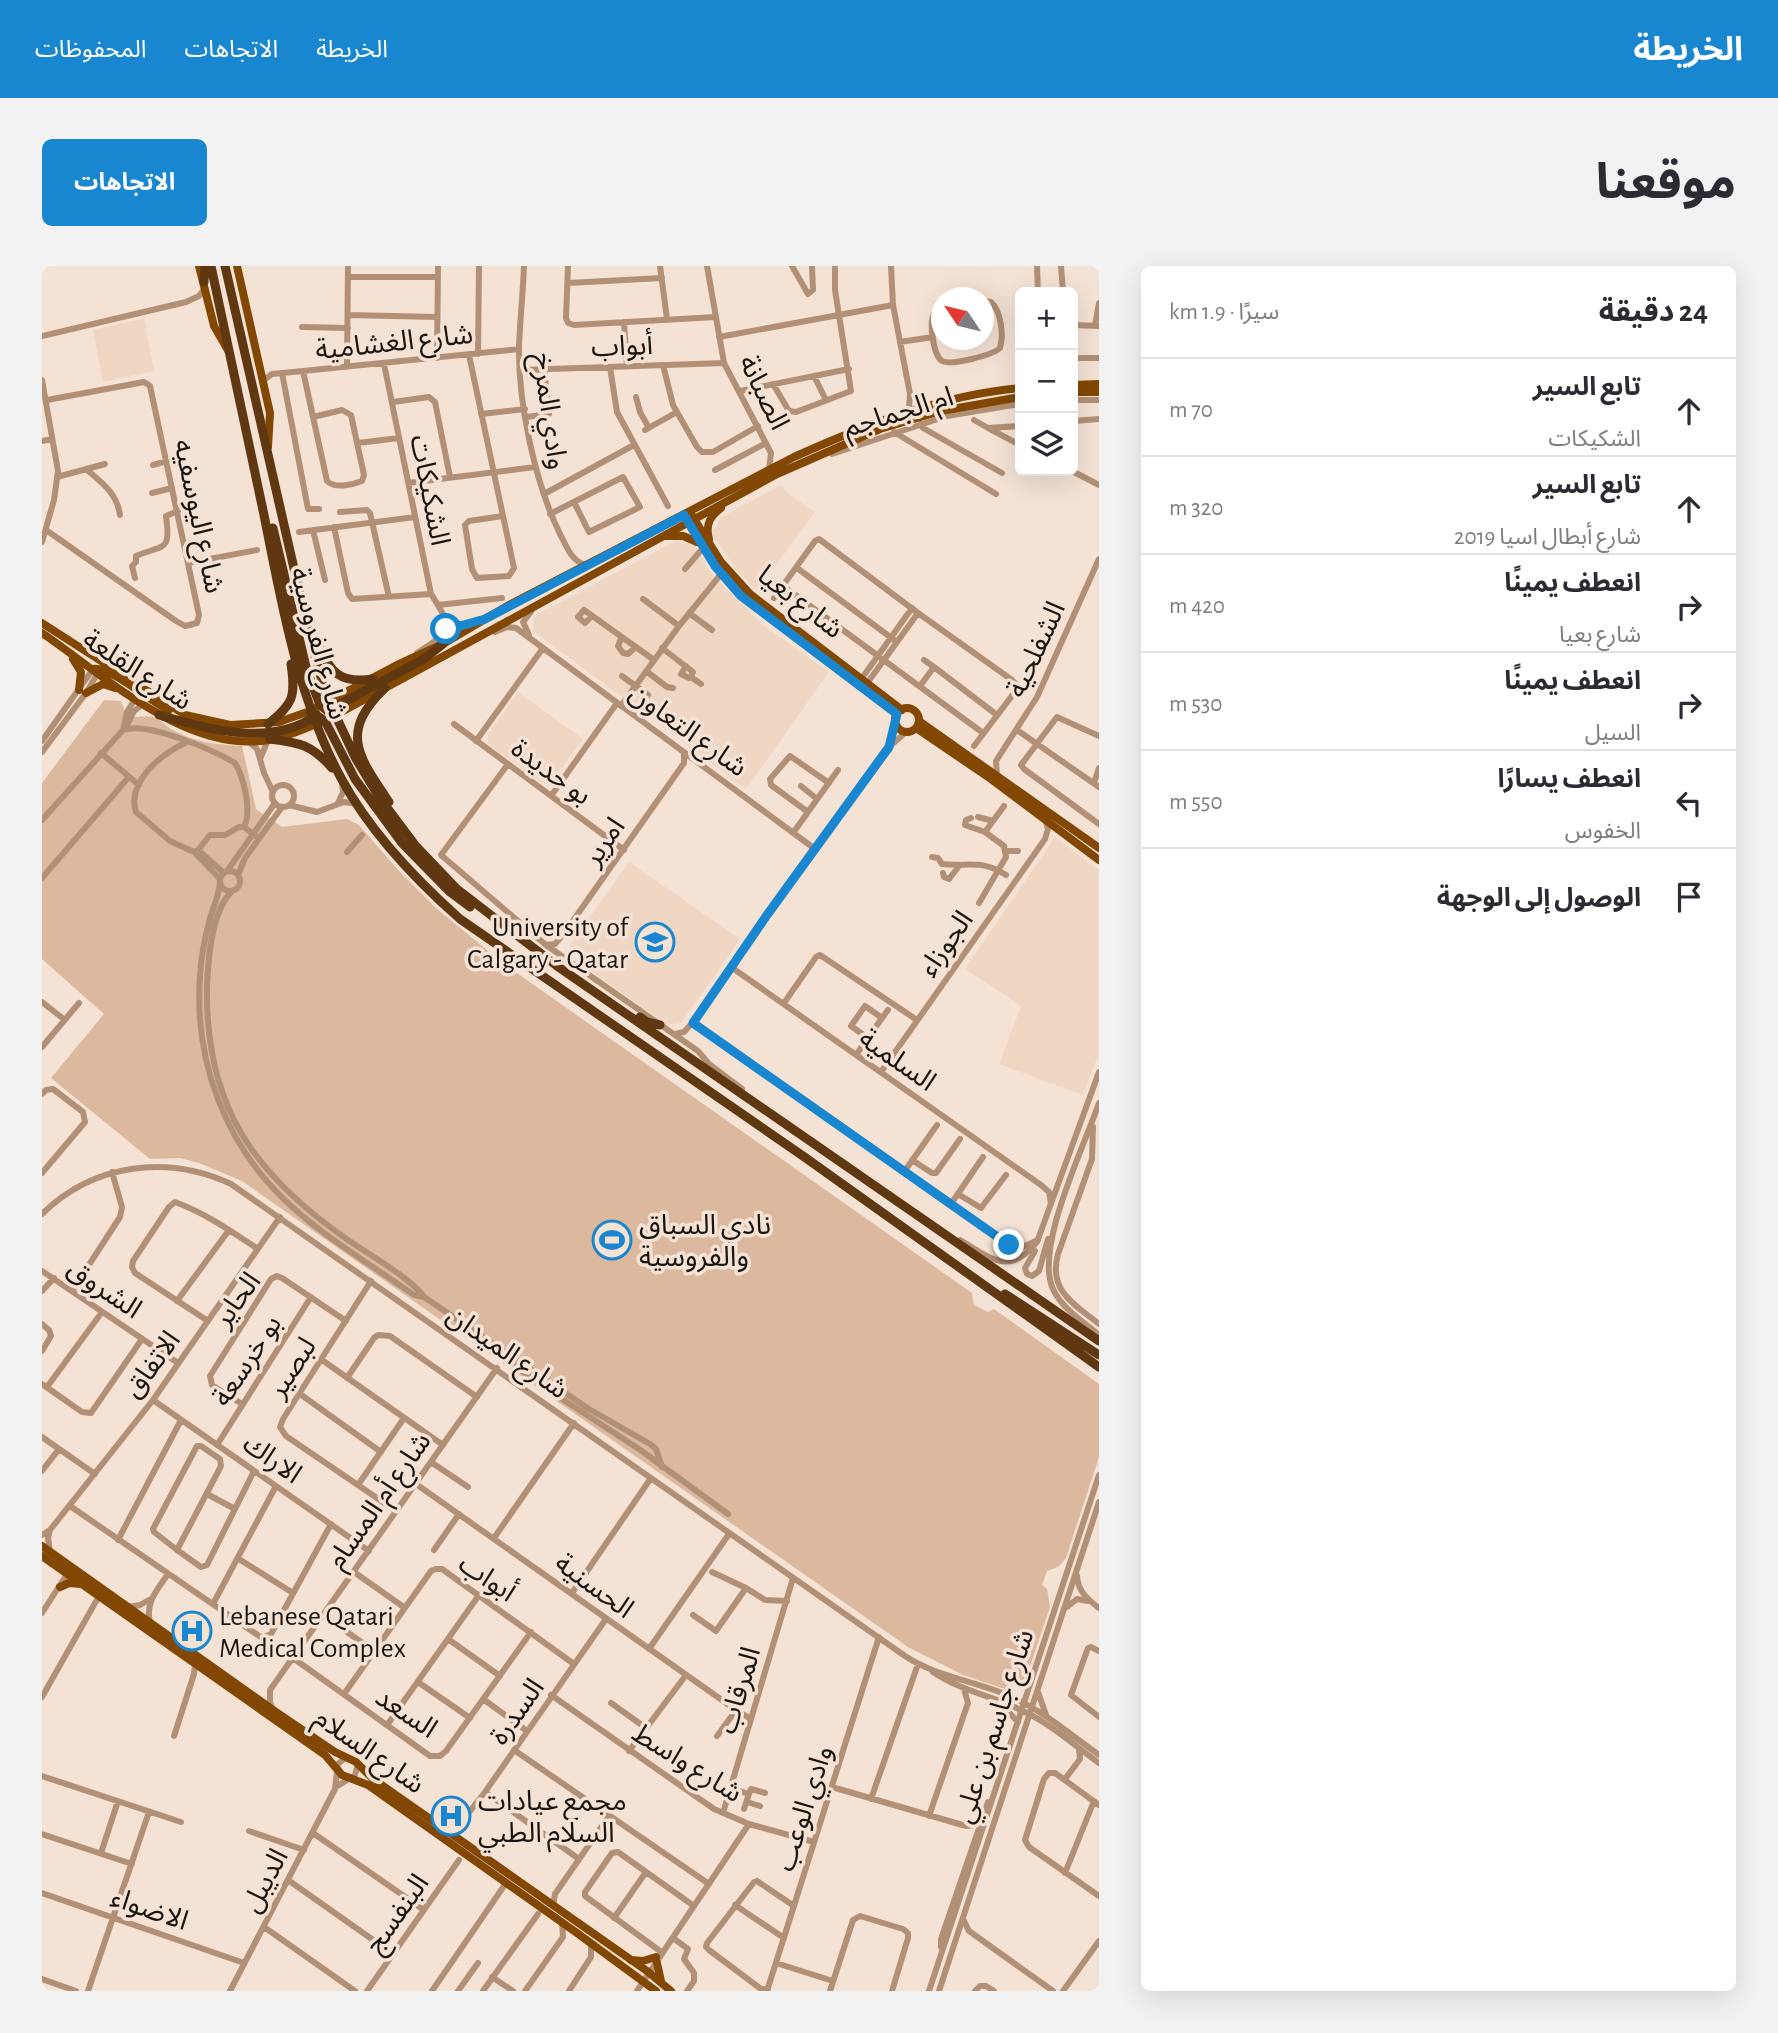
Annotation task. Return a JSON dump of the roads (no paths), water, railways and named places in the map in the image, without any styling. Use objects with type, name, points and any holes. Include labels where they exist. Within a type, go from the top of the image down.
[{"type":"highway","points":[[205,266],[205,285]]},
{"type":"highway","name":"شارع الفروسية","points":[[211,266],[282,604],[322,713],[341,778],[358,804],[413,873],[460,919],[1099,1367]]},
{"type":"highway","name":"شارع الفروسية","points":[[228,266],[230,288],[309,632],[322,713],[415,845],[467,897],[557,966],[1099,1341]]},
{"type":"highway","points":[[263,509],[272,525],[307,671],[322,713],[360,786],[402,843],[450,892],[477,912],[500,922]]},
{"type":"highway","points":[[268,724],[287,708],[294,690],[282,604]]},
{"type":"highway","points":[[309,632],[315,638],[327,666],[338,675],[348,679],[373,679]]},
{"type":"highway","points":[[159,715],[208,729],[257,732],[286,727],[322,713],[424,659],[443,644]]},
{"type":"highway","points":[[385,688],[361,716],[357,734],[359,747],[364,761],[387,799],[439,870]]},
{"type":"highway","points":[[269,740],[305,744],[323,758],[341,778]]},
{"type":"highway","points":[[557,966],[586,980],[647,1022],[660,1025]]},
{"type":"highway","points":[[970,1275],[1037,1313],[1099,1355]]},
{"type":"highway","points":[[1071,1347],[1099,1373]]},
{"type":"main road","name":"شارع الفروسية","points":[[199,266],[215,329],[229,353]]},
{"type":"main road","name":"شارع الفروسية","points":[[237,266],[270,413],[268,450]]},
{"type":"main road","points":[[1078,385],[1099,384]]},
{"type":"main road","points":[[322,713],[397,665],[443,644],[567,576],[689,517],[836,438],[928,406],[1015,389]]},
{"type":"main road","points":[[1078,392],[1099,392]]},
{"type":"main road","points":[[788,464],[880,429],[941,411],[1015,398]]},
{"type":"main road","points":[[656,539],[683,536],[705,547],[707,530],[715,513],[768,482],[773,472]]},
{"type":"main road","points":[[322,713],[385,688],[442,659],[656,539],[689,517]]},
{"type":"main road","name":"شارع بعيا","points":[[689,517],[721,574],[746,600],[898,716]]},
{"type":"main road","name":"شارع بعيا","points":[[705,547],[750,594],[865,680],[898,716]]},
{"type":"main road","points":[[43,628],[80,667],[82,691],[103,684],[132,697]]},
{"type":"main road","name":"شارع القلعة","points":[[43,628],[81,654],[86,655],[89,652],[185,715],[230,725],[268,724],[322,713]]},
{"type":"main road","name":"شارع القلعة","points":[[43,628],[159,715],[202,734],[248,741],[269,740],[322,713]]},
{"type":"main road","points":[[97,670],[164,708],[185,715]]},
{"type":"main road","points":[[912,710],[917,715],[917,725],[906,732],[900,729],[898,716],[912,710]]},
{"type":"main road","points":[[917,725],[981,763],[1099,848]]},
{"type":"main road","points":[[917,725],[1099,860]]},
{"type":"main road","name":"شارع السلام","points":[[45,1551],[55,1565],[69,1569],[99,1596],[325,1755],[342,1775],[368,1785],[655,1991]]},
{"type":"main road","name":"شارع السلام","points":[[45,1551],[273,1710],[335,1752],[358,1764],[373,1779],[648,1972],[671,1991]]},
{"type":"main road","points":[[55,1565],[59,1586],[69,1583],[84,1585]]},
{"type":"main road","points":[[629,1959],[643,1961],[658,1957],[657,1972],[663,1984]]},
{"type":"main road","points":[[637,1991],[655,1991]]},
{"type":"street","points":[[347,366],[348,266]]},
{"type":"street","points":[[437,358],[438,266]]},
{"type":"street","points":[[478,354],[479,266]]},
{"type":"street","name":"وادي المرخ","points":[[524,266],[519,349],[526,417],[535,467],[551,514],[571,556]]},
{"type":"street","points":[[568,266],[568,323],[574,325],[716,317]]},
{"type":"street","points":[[660,266],[667,319]]},
{"type":"street","name":"الصبانة","points":[[706,266],[724,363],[771,453],[773,472]]},
{"type":"street","points":[[792,266],[806,293],[810,294],[814,286],[813,266]]},
{"type":"street","points":[[773,384],[789,411],[796,411],[851,391],[835,290],[835,266]]},
{"type":"street","points":[[891,266],[893,305],[910,394],[909,407],[904,413]]},
{"type":"street","points":[[1037,266],[1038,287]]},
{"type":"street","points":[[1061,266],[1063,287]]},
{"type":"street","points":[[348,277],[438,277]]},
{"type":"street","points":[[568,283],[662,278]]},
{"type":"street","points":[[186,302],[199,296],[205,285]]},
{"type":"street","points":[[42,335],[186,302],[200,301],[210,305]]},
{"type":"street","points":[[1078,326],[1097,326],[1099,303]]},
{"type":"street","points":[[936,350],[944,362],[990,355],[998,351],[1002,340],[997,307],[994,304]]},
{"type":"street","points":[[719,337],[893,305]]},
{"type":"street","points":[[348,315],[438,317]]},
{"type":"street","points":[[624,322],[626,366]]},
{"type":"street","points":[[302,327],[348,328]]},
{"type":"street","points":[[900,342],[931,337]]},
{"type":"street","name":"شارع الغشامية","points":[[262,375],[519,349]]},
{"type":"street","points":[[469,355],[494,472],[503,516],[514,572],[509,576],[477,578],[472,569],[465,525],[469,521],[503,516]]},
{"type":"street","points":[[1078,358],[1099,359]]},
{"type":"street","name":"أبواب","points":[[521,370],[724,363]]},
{"type":"street","name":"الشكيكات","points":[[384,364],[431,594],[447,621]]},
{"type":"street","points":[[663,365],[668,390],[677,412],[696,447],[705,453],[713,452],[758,426]]},
{"type":"street","points":[[610,367],[615,405],[668,506]]},
{"type":"street","points":[[526,417],[549,414],[544,369]]},
{"type":"street","points":[[740,391],[849,369]]},
{"type":"street","points":[[303,371],[313,417],[327,481],[331,485],[359,483],[363,479],[351,415],[346,411],[313,417]]},
{"type":"street","points":[[282,373],[308,509],[319,509]]},
{"type":"street","points":[[814,376],[826,400]]},
{"type":"street","points":[[42,380],[57,477],[42,542]]},
{"type":"street","name":"شارع اليوسفيه","points":[[46,530],[184,626],[190,626],[199,620],[178,511],[148,383],[47,400]]},
{"type":"street","points":[[910,394],[915,404],[928,406]]},
{"type":"street","points":[[393,402],[429,397],[435,402],[450,477]]},
{"type":"street","points":[[636,397],[647,429],[677,412]]},
{"type":"street","points":[[1078,400],[1099,400]]},
{"type":"street","name":"ام الجماجم","points":[[788,464],[800,468],[817,459],[947,416],[1015,405]]},
{"type":"street","points":[[481,414],[525,409]]},
{"type":"street","points":[[1078,421],[1099,419]]},
{"type":"street","points":[[974,420],[1015,442]]},
{"type":"street","points":[[921,424],[923,428],[1002,473]]},
{"type":"street","points":[[988,428],[1015,425]]},
{"type":"street","points":[[894,432],[996,494]]},
{"type":"street","points":[[358,443],[399,438]]},
{"type":"street","points":[[42,441],[52,439]]},
{"type":"street","points":[[715,470],[766,443]]},
{"type":"street","points":[[544,494],[634,445]]},
{"type":"street","name":"الصبانة","points":[[771,453],[788,464]]},
{"type":"street","points":[[153,465],[167,461]]},
{"type":"street","points":[[57,477],[104,464]]},
{"type":"street","points":[[408,482],[535,467]]},
{"type":"street","points":[[86,469],[111,491],[117,500],[120,515]]},
{"type":"street","points":[[1078,474],[1099,485]]},
{"type":"street","points":[[551,514],[574,502],[623,477],[640,507],[589,532],[574,502]]},
{"type":"street","points":[[152,493],[172,488]]},
{"type":"street","points":[[340,512],[367,510],[373,522],[389,597]]},
{"type":"street","points":[[135,578],[132,566],[136,562],[136,556],[156,550],[165,543],[169,532],[166,516],[178,511]]},
{"type":"street","points":[[299,532],[415,517]]},
{"type":"street","points":[[334,527],[348,593],[352,599],[431,594]]},
{"type":"street","points":[[313,530],[325,580]]},
{"type":"street","points":[[774,598],[819,539],[1017,685],[974,746]]},
{"type":"street","points":[[685,569],[705,547]]},
{"type":"street","points":[[188,563],[257,550]]},
{"type":"street","points":[[571,556],[578,563],[587,566]]},
{"type":"street","points":[[567,576],[572,566],[571,556]]},
{"type":"street","name":"الشفلحية","points":[[997,775],[995,765],[1037,697],[1099,559]]},
{"type":"street","points":[[797,568],[894,640]]},
{"type":"street","points":[[551,796],[721,574]]},
{"type":"street","points":[[783,586],[984,733]]},
{"type":"street","points":[[476,741],[540,645],[525,630],[524,618],[561,592]]},
{"type":"street","points":[[438,605],[502,598]]},
{"type":"street","points":[[643,599],[679,626]]},
{"type":"street","points":[[865,680],[915,610]]},
{"type":"street","points":[[689,613],[712,630]]},
{"type":"street","points":[[592,616],[620,640],[654,660]]},
{"type":"street","points":[[397,665],[442,636],[447,621],[460,626],[485,619]]},
{"type":"street","name":"شارع التعاون","points":[[442,659],[508,627],[516,628],[815,849]]},
{"type":"street","points":[[620,640],[618,648],[623,653],[628,654],[634,649]]},
{"type":"street","points":[[662,649],[686,666],[693,673],[691,677],[701,684]]},
{"type":"street","points":[[42,752],[97,670],[89,652]]},
{"type":"street","points":[[924,660],[997,715]]},
{"type":"street","points":[[920,687],[934,667]]},
{"type":"street","points":[[646,671],[667,687],[673,688]]},
{"type":"street","points":[[622,676],[648,695]]},
{"type":"street","points":[[43,739],[82,691]]},
{"type":"street","points":[[125,729],[132,697]]},
{"type":"street","points":[[42,820],[125,729],[131,714],[144,704]]},
{"type":"street","points":[[889,747],[898,716]]},
{"type":"street","points":[[1099,736],[1057,716],[1021,767],[1099,824]]},
{"type":"street","name":"بو حديدة","points":[[454,724],[625,850]]},
{"type":"street","points":[[125,729],[146,729],[187,742],[237,765],[248,810],[248,820],[244,827]]},
{"type":"street","points":[[1017,730],[1096,785],[1099,768]]},
{"type":"street","points":[[674,1034],[681,1034],[693,1023],[889,747],[906,732]]},
{"type":"street","points":[[260,759],[269,740]]},
{"type":"street","points":[[248,741],[257,749],[278,805]]},
{"type":"street","points":[[187,742],[162,756],[150,767],[135,797],[136,812],[170,841],[196,851],[223,876],[224,889],[232,891]]},
{"type":"street","name":"امرير","points":[[561,956],[562,942],[684,762],[684,752]]},
{"type":"street","points":[[101,753],[139,785]]},
{"type":"street","name":"الشفلحية","points":[[981,763],[991,763],[1001,753]]},
{"type":"street","points":[[808,812],[771,785],[771,779],[790,755],[829,783]]},
{"type":"street","name":"امرير","points":[[546,945],[557,942],[687,764],[696,760]]},
{"type":"street","points":[[508,764],[441,855],[546,945],[689,1045],[760,1107]]},
{"type":"street","points":[[793,833],[838,770]]},
{"type":"street","points":[[42,878],[128,778]]},
{"type":"street","points":[[338,803],[343,792],[341,778]]},
{"type":"street","points":[[268,781],[291,788],[291,802]]},
{"type":"street","points":[[273,792],[280,786]]},
{"type":"street","points":[[801,786],[817,799]]},
{"type":"street","points":[[358,804],[338,803],[317,812],[291,802],[278,805],[223,876],[204,945],[200,974],[200,1029],[221,1092],[244,1144],[289,1204],[314,1225],[390,1274],[414,1295],[424,1297],[463,1324],[467,1324],[589,1409],[650,1444],[656,1449],[662,1467],[728,1514]]},
{"type":"street","points":[[985,832],[1004,806]]},
{"type":"street","points":[[979,903],[1007,876],[1006,850],[999,841],[985,832],[965,825],[966,820],[975,818],[993,821]]},
{"type":"street","points":[[1045,819],[1048,829],[1045,839]]},
{"type":"street","points":[[196,851],[209,836],[225,835],[239,827],[244,827],[255,836]]},
{"type":"street","points":[[1045,839],[1052,832],[1062,831]]},
{"type":"street","points":[[347,852],[362,835]]},
{"type":"street","points":[[206,1044],[209,955],[222,905],[232,891],[239,887],[238,875],[255,836]]},
{"type":"street","name":"الجوزاء","points":[[881,1072],[917,1020],[1007,876],[1045,839]]},
{"type":"street","points":[[1006,850],[1018,851]]},
{"type":"street","points":[[932,857],[938,858],[944,877],[949,879],[959,866]]},
{"type":"street","points":[[942,868],[982,864],[1007,876]]},
{"type":"street","points":[[223,876],[231,871],[238,875]]},
{"type":"street","points":[[783,1003],[820,955],[917,1020]]},
{"type":"street","name":"السلمية","points":[[732,967],[1041,1185],[1049,1192],[1051,1204]]},
{"type":"street","points":[[42,1002],[65,1020]]},
{"type":"street","points":[[42,1047],[79,1003]]},
{"type":"street","points":[[868,1038],[851,1026],[867,1004],[882,1018]]},
{"type":"street","points":[[856,1055],[888,1010]]},
{"type":"street","points":[[693,1023],[1012,1246],[1027,1246],[1038,1241]]},
{"type":"street","points":[[687,1030],[689,1045]]},
{"type":"street","points":[[1099,1072],[1038,1241],[1025,1268],[1030,1275],[1036,1275],[1040,1269],[1043,1250],[1099,1103]]},
{"type":"street","points":[[42,1094],[53,1089],[83,1112],[85,1122],[42,1173]]},
{"type":"street","points":[[1093,1121],[1092,1159],[1055,1269],[1057,1282],[1067,1298],[1099,1324]]},
{"type":"street","points":[[904,1172],[937,1125]]},
{"type":"street","points":[[912,1160],[936,1173],[960,1139]]},
{"type":"street","points":[[951,1204],[983,1157]]},
{"type":"street","name":"شارع الميدان","points":[[42,1214],[59,1198],[82,1184],[112,1172],[150,1166],[178,1168],[231,1184],[918,1664],[1007,1695],[1023,1706]]},
{"type":"street","points":[[72,1292],[120,1217],[122,1207],[112,1172]]},
{"type":"street","points":[[958,1194],[981,1208],[1006,1175]]},
{"type":"street","points":[[1041,1185],[1052,1185],[1061,1176]]},
{"type":"street","points":[[208,1321],[135,1273],[132,1267],[133,1261],[169,1207],[175,1202],[186,1206],[258,1249]]},
{"type":"street","points":[[1058,1216],[1048,1253],[1051,1283],[1068,1309],[1099,1335]]},
{"type":"street","name":"الاتفاق","points":[[42,1535],[50,1530],[153,1400],[280,1217]]},
{"type":"street","points":[[928,1222],[992,1259],[1002,1262],[1023,1258],[1038,1241]]},
{"type":"street","points":[[177,1301],[229,1230]]},
{"type":"street","name":"الشروق","points":[[42,1271],[178,1363]]},
{"type":"street","name":"الحاير","points":[[242,1404],[212,1385],[210,1376],[270,1280],[280,1277],[345,1321]]},
{"type":"street","points":[[42,1290],[54,1278]]},
{"type":"street","name":"لبصير","points":[[371,1281],[280,1427],[286,1436],[396,1511]]},
{"type":"street","name":"بو خرسعة","points":[[217,1444],[311,1297]]},
{"type":"street","points":[[102,1312],[44,1386],[82,1412],[91,1413],[142,1339]]},
{"type":"street","points":[[42,1324],[51,1336],[42,1351]]},
{"type":"street","points":[[347,1378],[374,1338],[378,1335],[390,1336],[477,1397]]},
{"type":"street","points":[[322,1360],[443,1445]]},
{"type":"street","name":"شارع أم المسام","points":[[270,1690],[497,1368]]},
{"type":"street","points":[[300,1394],[380,1452]]},
{"type":"street","name":"الاراك","points":[[153,1400],[369,1550]]},
{"type":"street","points":[[358,1485],[404,1418]]},
{"type":"street","points":[[118,1540],[181,1420]]},
{"type":"street","points":[[494,1538],[574,1423]]},
{"type":"street","points":[[42,1437],[94,1474]]},
{"type":"street","points":[[177,1550],[222,1462],[198,1446],[153,1528],[154,1532],[177,1550],[205,1567],[254,1471]]},
{"type":"street","points":[[42,1471],[59,1449]]},
{"type":"street","points":[[431,1462],[468,1487]]},
{"type":"street","name":"شارع جاسم بن علي","points":[[929,1991],[1099,1475]]},
{"type":"street","points":[[572,1593],[650,1478]]},
{"type":"street","name":"الحسنية","points":[[416,1484],[751,1719]]},
{"type":"street","points":[[214,1604],[276,1486]]},
{"type":"street","points":[[207,1494],[235,1509]]},
{"type":"street","name":"شارع جاسم بن علي","points":[[939,1991],[1099,1502]]},
{"type":"street","points":[[69,1506],[262,1638],[271,1634],[331,1524]]},
{"type":"street","points":[[434,1550],[460,1514]]},
{"type":"street","points":[[45,1551],[50,1530]]},
{"type":"street","points":[[649,1649],[708,1570],[729,1534]]},
{"type":"street","points":[[239,1559],[293,1593]]},
{"type":"street","points":[[1078,1567],[1078,1586],[1089,1601],[1099,1608]]},
{"type":"street","points":[[42,1613],[69,1569]]},
{"type":"street","name":"أبواب","points":[[344,1694],[436,1569],[442,1569],[574,1664]]},
{"type":"street","points":[[708,1570],[747,1588],[765,1600],[787,1601]]},
{"type":"street","points":[[354,1572],[405,1608]]},
{"type":"street","points":[[150,1623],[148,1612],[151,1599],[168,1574]]},
{"type":"street","name":"المرقاب","points":[[723,1813],[793,1578]]},
{"type":"street","points":[[42,1607],[59,1586]]},
{"type":"street","points":[[692,1615],[716,1631],[747,1588]]},
{"type":"street","points":[[387,1725],[479,1595]]},
{"type":"street","points":[[42,1697],[99,1596]]},
{"type":"street","points":[[128,1607],[151,1599]]},
{"type":"street","points":[[1063,1610],[1077,1599],[1089,1601]]},
{"type":"street","points":[[323,1615],[374,1651]]},
{"type":"street","name":"السدرة","points":[[459,1825],[606,1619]]},
{"type":"street","name":"السعد","points":[[293,1658],[430,1756],[440,1756],[531,1633]]},
{"type":"street","name":"وادي الوعب","points":[[768,1990],[879,1637]]},
{"type":"street","points":[[448,1639],[500,1676]]},
{"type":"street","points":[[1099,1651],[1088,1648],[1071,1695],[1099,1717]]},
{"type":"street","points":[[871,1799],[918,1664]]},
{"type":"street","points":[[174,1736],[199,1666]]},
{"type":"street","name":"شارع الميدان","points":[[928,1668],[963,1688],[1023,1706]]},
{"type":"street","points":[[629,1751],[686,1675]]},
{"type":"street","points":[[418,1682],[470,1718]]},
{"type":"street","points":[[1007,1695],[1019,1693],[1029,1687]]},
{"type":"street","points":[[929,1816],[968,1703],[963,1688]]},
{"type":"street","points":[[251,1694],[270,1690],[273,1710]]},
{"type":"street","points":[[1037,1691],[1047,1721],[1079,1748],[1095,1756]]},
{"type":"street","points":[[968,1703],[982,1694]]},
{"type":"street","name":"شارع واسط","points":[[551,1695],[723,1813],[749,1824],[814,1842]]},
{"type":"street","points":[[483,1699],[527,1731]]},
{"type":"street","points":[[995,1699],[1018,1722]]},
{"type":"street","points":[[611,1703],[646,1728]]},
{"type":"street","points":[[1023,1706],[1095,1756],[1099,1763]]},
{"type":"street","points":[[717,1735],[736,1710]]},
{"type":"street","points":[[1025,1730],[1034,1724],[1047,1721]]},
{"type":"street","points":[[1079,1748],[1080,1759]]},
{"type":"street","points":[[514,1750],[709,1884]]},
{"type":"street","points":[[1065,1779],[1080,1759],[1095,1756]]},
{"type":"street","points":[[337,1769],[339,1762],[347,1757]]},
{"type":"street","name":"الديبل","points":[[231,1991],[335,1789],[356,1773],[358,1764]]},
{"type":"street","name":"الديبل","points":[[335,1789],[337,1769]]},
{"type":"street","points":[[1065,1873],[1096,1803],[1065,1779],[1055,1773],[1049,1773],[1044,1779],[1025,1838],[1029,1847],[1065,1873],[1099,1896]]},
{"type":"street","points":[[42,1776],[181,1822]]},
{"type":"street","points":[[832,1787],[965,1826],[980,1821]]},
{"type":"street","points":[[730,1788],[747,1802],[760,1806]]},
{"type":"street","points":[[747,1802],[751,1789],[765,1793]]},
{"type":"street","points":[[485,1792],[579,1859]]},
{"type":"street","points":[[942,1953],[941,1939],[980,1821],[986,1805],[994,1795]]},
{"type":"street","points":[[101,1853],[118,1801]]},
{"type":"street","points":[[88,1991],[149,1812]]},
{"type":"street","points":[[553,1906],[555,1894],[609,1816]]},
{"type":"street","points":[[637,1991],[749,1824]]},
{"type":"street","points":[[446,1830],[459,1825]]},
{"type":"street","points":[[459,1825],[459,1839]]},
{"type":"street","points":[[965,1826],[975,1838]]},
{"type":"street","points":[[249,1831],[304,1850]]},
{"type":"street","points":[[313,1833],[424,1910]]},
{"type":"street","points":[[42,1834],[132,1864]]},
{"type":"street","points":[[658,1957],[584,1894],[612,1853],[618,1852],[694,1906]]},
{"type":"street","name":"البنفسج","points":[[367,1991],[459,1860]]},
{"type":"street","points":[[614,1918],[646,1872]]},
{"type":"street","points":[[288,1880],[393,1954]]},
{"type":"street","points":[[768,1990],[761,1989],[706,1947],[707,1943],[751,1884],[757,1881],[794,1906]]},
{"type":"street","points":[[432,1991],[506,1882]]},
{"type":"street","name":"الاضواء","points":[[42,1893],[244,1963]]},
{"type":"street","points":[[543,1899],[555,1894]]},
{"type":"street","points":[[735,1905],[784,1938]]},
{"type":"street","points":[[483,1991],[538,1914]]},
{"type":"street","points":[[830,1991],[853,1920],[860,1916],[903,1929],[908,1933],[892,1991]]},
{"type":"street","points":[[963,1919],[967,1929],[973,1934],[1053,1991]]},
{"type":"street","points":[[562,1922],[563,1937]]},
{"type":"street","points":[[264,1927],[355,1991]]},
{"type":"street","points":[[525,1991],[563,1937],[577,1933]]},
{"type":"street","points":[[955,1943],[963,1935],[973,1934]]},
{"type":"street","points":[[658,1957],[675,1935]]},
{"type":"street","points":[[675,1935],[688,1949],[684,1959],[694,1973],[694,1981],[687,1991]]},
{"type":"street","points":[[1063,1991],[1099,1941]]},
{"type":"street","points":[[569,1991],[589,1961],[591,1943]]},
{"type":"street","points":[[589,1961],[597,1956],[609,1956]]},
{"type":"street","points":[[458,1991],[478,1963]]},
{"type":"street","points":[[776,1963],[833,1981]]},
{"type":"street","points":[[492,1977],[513,1991]]},
{"type":"street","points":[[42,1979],[76,1991]]},
{"type":"street","points":[[975,1991],[980,1986],[986,1986],[994,1991]]},
{"type":"place","name":"University of Calgary - Qatar","points":[[655,942]]},
{"type":"place","name":"نادي السباق والفروسية","points":[[612,1240]]},
{"type":"place","name":"Lebanese Qatari Medical Complex","points":[[192,1631]]},
{"type":"place","name":"مجمع عيادات السلام الطبي","points":[[451,1816]]}]
